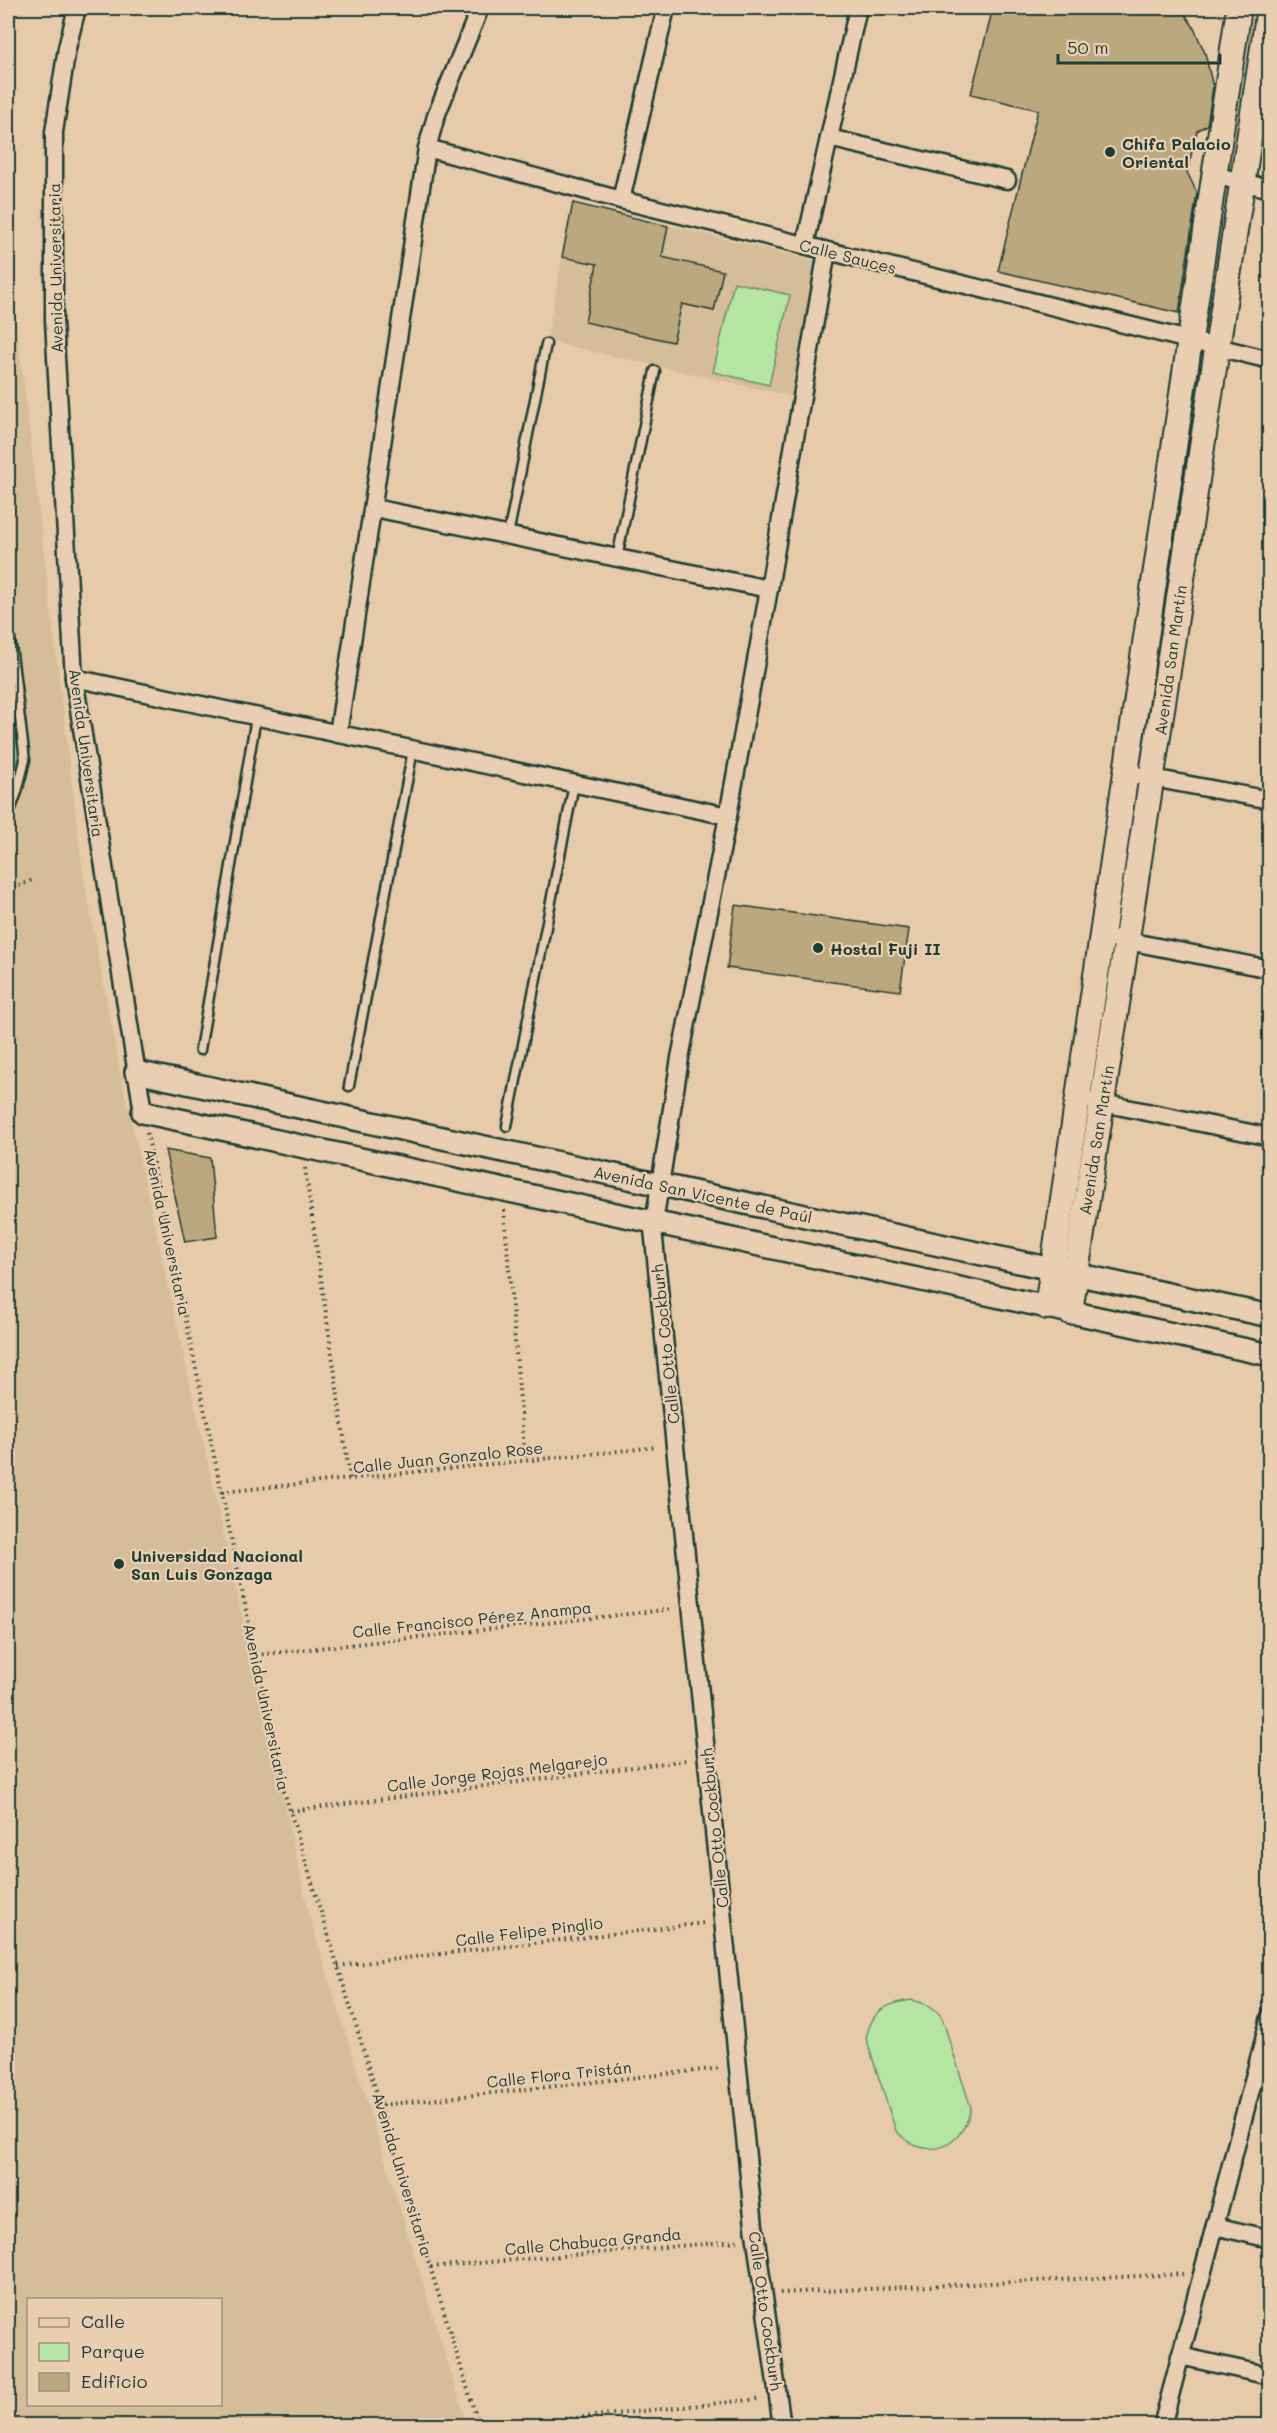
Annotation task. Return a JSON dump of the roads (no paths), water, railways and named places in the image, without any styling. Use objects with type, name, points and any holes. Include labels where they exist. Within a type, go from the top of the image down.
[{"type":"main road","name":"Avenida San Martín","points":[[1064,1272],[1078,1098],[1239,8]]},
{"type":"main road","name":"Avenida San Martín","points":[[1058,1309],[1064,1272],[1102,1103],[1269,8]]},
{"type":"street","name":"Avenida Universitaria","points":[[77,8],[67,48],[54,132],[54,321],[74,678],[143,1112]]},
{"type":"street","points":[[338,734],[427,148],[436,116],[480,8]]},
{"type":"street","points":[[621,200],[666,8]]},
{"type":"street","points":[[805,245],[858,8]]},
{"type":"street","points":[[829,138],[1007,180]]},
{"type":"street","name":"Calle Sauces","points":[[427,148],[621,200],[1269,360]]},
{"type":"street","points":[[1214,175],[1269,189]]},
{"type":"street","name":"Calle Otto Cockburh","points":[[782,2426],[756,2239],[653,1229],[680,1058],[770,589],[827,251]]},
{"type":"street","points":[[374,508],[770,589]]},
{"type":"street","points":[[74,678],[728,816]]},
{"type":"street","points":[[1126,773],[1269,800]]},
{"type":"street","points":[[1102,936],[1269,969]]},
{"type":"street","name":"Avenida San Vicente de Paúl","points":[[136,1072],[1269,1316]]},
{"type":"street","points":[[1078,1098],[1269,1137]]},
{"type":"street","points":[[143,1112],[1269,1355]]},
{"type":"street","points":[[1162,2426],[1215,2226],[1263,2068],[1269,2017]]},
{"type":"street","points":[[1215,2226],[1269,2239]]},
{"type":"street","points":[[1180,2356],[1269,2376]]},
{"type":"lane","points":[[508,535],[546,344]]},
{"type":"lane","points":[[617,558],[656,371]]},
{"type":"lane","points":[[8,626],[25,760],[8,817]]},
{"type":"lane","points":[[200,1050],[256,717]]},
{"type":"lane","points":[[349,1086],[413,750]]},
{"type":"lane","points":[[507,1126],[574,784]]},
{"type":"place","name":"Chifa Palacio Oriental","points":[[1110,152]]},
{"type":"place","name":"Hostal Fuji II","points":[[818,948]]},
{"type":"place","name":"Universidad Nacional San Luis Gonzaga","points":[[119,1564]]}]
